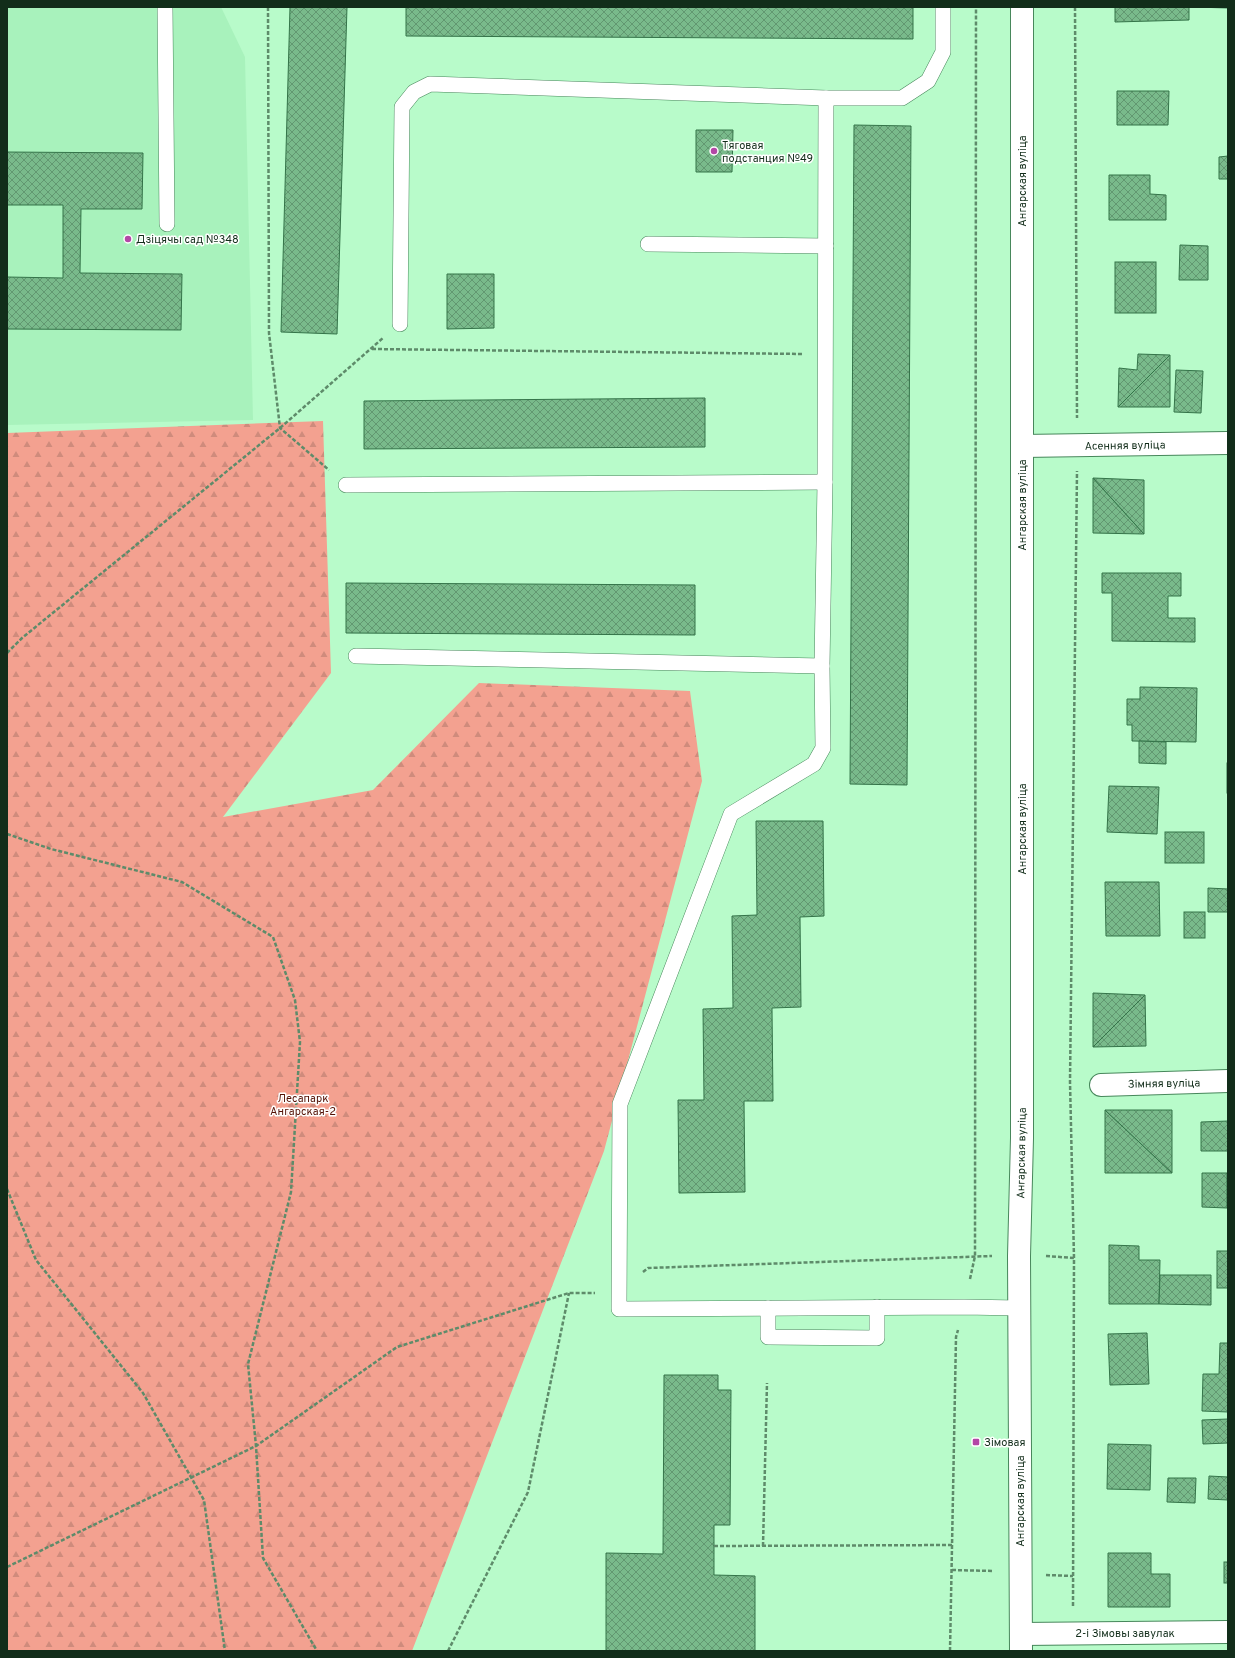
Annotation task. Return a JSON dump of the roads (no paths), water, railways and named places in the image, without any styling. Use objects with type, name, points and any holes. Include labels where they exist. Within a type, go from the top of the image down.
[{"type":"main road","name":"Ангарская вуліца","points":[[1021,1642],[1021,1308],[1019,1256],[1022,1138],[1022,7]]},
{"type":"main road","name":"Асенняя вуліца","points":[[1022,446],[1228,443]]},
{"type":"main road","name":"Зімняя вуліца","points":[[1101,1084],[1228,1081]]},
{"type":"main road","name":"2-і Зімовы завулак","points":[[1021,1642],[1072,1642],[1228,1632]]},
{"type":"lane","points":[[165,7],[167,224]]},
{"type":"lane","points":[[400,324],[402,108],[414,92],[430,84],[826,98],[902,98],[928,81],[943,52],[943,7]]},
{"type":"lane","points":[[826,98],[826,354],[822,666],[823,748],[814,764],[731,814],[620,1104],[620,1309],[877,1307],[1021,1308]]},
{"type":"lane","points":[[648,244],[826,246]]},
{"type":"lane","points":[[346,485],[825,482]]},
{"type":"lane","points":[[356,656],[822,666]]},
{"type":"lane","points":[[768,1308],[768,1337],[877,1338],[877,1307]]},
{"type":"place","name":"Тяговая подстанция №49","points":[[714,151]]},
{"type":"place","name":"Дзіцячы сад №348","points":[[128,239]]},
{"type":"place","name":"Зімовая","points":[[976,1442]]},
{"type":"park label","name":"Лесапарк Ангарская-2","points":[[303,1104]]}]
